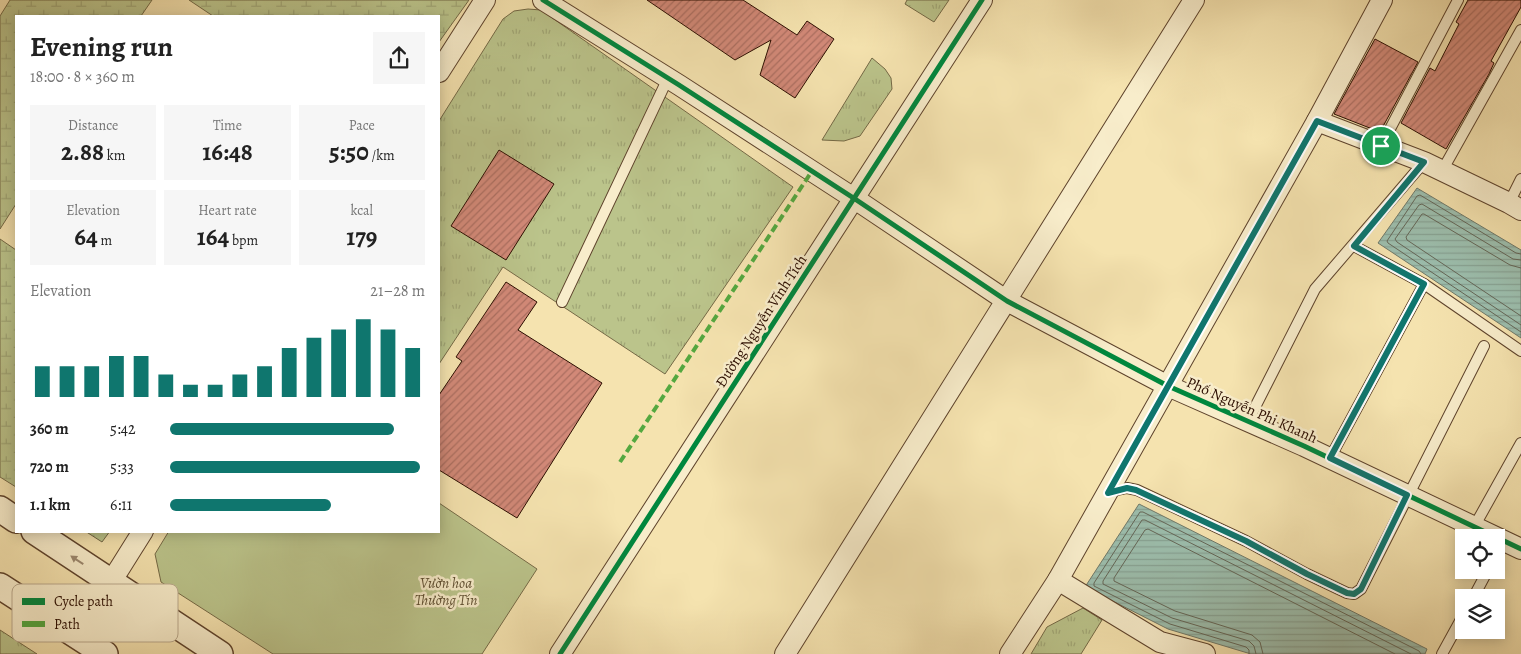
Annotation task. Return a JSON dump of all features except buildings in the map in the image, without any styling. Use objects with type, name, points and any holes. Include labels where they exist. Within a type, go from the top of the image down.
[{"type":"street","points":[[440,70],[485,0]]},
{"type":"street","name":"Phố Nguyễn Phi Khanh","points":[[543,0],[855,198],[1007,301],[1168,386],[1330,458],[1474,527],[1507,549]]},
{"type":"street","name":"Đường Nguyễn Vĩnh Tích","points":[[560,654],[982,0]]},
{"type":"street","points":[[785,654],[1194,0]]},
{"type":"street","points":[[1010,654],[1058,580],[1108,493],[1317,121],[1382,0]]},
{"type":"street","points":[[1317,121],[1433,167],[1515,206]]},
{"type":"street","points":[[0,509],[15,519]]},
{"type":"street","points":[[37,533],[114,584]]},
{"type":"street","points":[[111,582],[142,533]]},
{"type":"street","points":[[1058,580],[1172,650],[1205,654]]},
{"type":"street","points":[[0,586],[12,594]]},
{"type":"street","points":[[178,626],[220,654]]},
{"type":"street","points":[[86,642],[105,654]]},
{"type":"lane","points":[[1381,146],[1458,0]]},
{"type":"lane","points":[[1248,421],[1315,289],[1354,246],[1433,167],[1521,30]]},
{"type":"lane","points":[[562,302],[668,78]]},
{"type":"lane","points":[[1515,206],[1521,179]]},
{"type":"lane","points":[[1354,246],[1424,284],[1521,351]]},
{"type":"lane","points":[[1330,458],[1424,284]]},
{"type":"lane","points":[[1108,493],[1127,488],[1136,490],[1246,541],[1307,574],[1347,593],[1354,594],[1361,589],[1484,346]]},
{"type":"lane","points":[[1474,527],[1521,443]]},
{"type":"lane","points":[[1442,654],[1455,630]]},
{"type":"green space","points":[[10,0],[152,0],[142,15],[15,15],[15,206],[0,229],[0,16]]},
{"type":"green space","points":[[189,0],[469,0],[440,41],[440,15],[212,15]]},
{"type":"green space","points":[[907,0],[949,0],[934,22],[905,4]]},
{"type":"green space","points":[[541,10],[793,187],[665,374],[503,267],[440,362],[440,119],[503,19],[514,11]]},
{"type":"green space","points":[[872,58],[885,69],[891,78],[892,89],[860,136],[844,141],[822,140]]},
{"type":"green space","points":[[0,239],[15,249],[15,486],[0,477]]},
{"type":"green space","name":"Vườn hoa Thường Tín","points":[[440,504],[537,569],[482,654],[273,654],[178,593],[178,584],[164,584],[161,582],[155,554],[168,533],[440,533]]},
{"type":"green space","points":[[88,533],[109,533],[102,542]]},
{"type":"green space","points":[[1083,608],[1102,620],[1081,654],[1031,654],[1047,627]]},
{"type":"green space","points":[[0,630],[12,638],[12,642],[18,642],[37,654],[0,654]]},
{"type":"water","points":[[1417,188],[1521,250],[1521,338],[1378,243]]},
{"type":"water","points":[[1139,504],[1427,649],[1425,654],[1251,654],[1168,629],[1085,587]]},
{"type":"marked path","points":[[620,462],[812,171]]},
{"type":"cycle path","points":[[543,0],[855,199],[1007,301],[1168,386],[1304,446],[1521,549]]},
{"type":"cycle path","points":[[560,654],[982,0]]},
{"type":"route","points":[[1317,121],[1381,146],[1424,162],[1354,246],[1424,284],[1330,458],[1407,495],[1361,589],[1354,594],[1347,593],[1307,574],[1246,541],[1136,490],[1127,488],[1108,493],[1317,121]]}]
